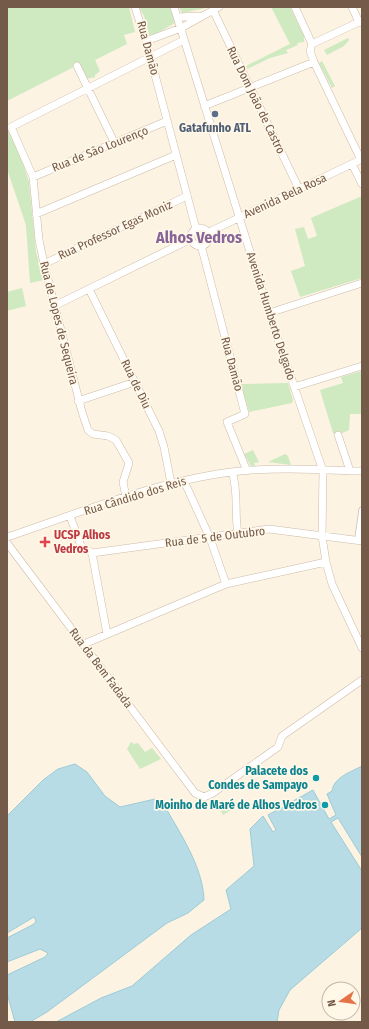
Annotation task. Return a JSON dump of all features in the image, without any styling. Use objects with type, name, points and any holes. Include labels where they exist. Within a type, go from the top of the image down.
[{"type":"street","name":"Rua Damão","points":[[135,7],[151,58],[196,229]]},
{"type":"street","name":"Avenida Humberto Delgado","points":[[174,7],[269,312],[323,471],[322,536],[326,562],[332,584],[362,648]]},
{"type":"street","points":[[295,7],[312,44],[310,51],[314,62],[361,159]]},
{"type":"street","points":[[312,44],[360,22],[352,7]]},
{"type":"street","points":[[146,42],[181,28],[216,8]]},
{"type":"street","name":"Rua Dom João de Castro","points":[[216,8],[299,189]]},
{"type":"street","points":[[178,17],[202,16]]},
{"type":"street","points":[[88,89],[184,40]]},
{"type":"street","points":[[204,106],[314,62]]},
{"type":"street","points":[[77,66],[115,144]]},
{"type":"street","name":"Rua de Lopes de Sequeira","points":[[88,89],[11,126],[33,177],[36,214],[44,264],[78,400],[88,430],[92,434],[108,436],[116,440],[129,463],[123,482],[126,497]]},
{"type":"street","name":"Rua de São Lourenço","points":[[33,177],[167,122]]},
{"type":"street","points":[[36,214],[176,155]]},
{"type":"street","name":"Avenida Bela Rosa","points":[[207,233],[361,159]]},
{"type":"street","points":[[352,164],[362,184]]},
{"type":"street","name":"Rua Professor Egas Moniz","points":[[44,264],[187,196]]},
{"type":"street","points":[[202,228],[207,233],[207,242],[201,245],[196,245],[191,239],[192,232],[196,229],[202,228]]},
{"type":"street","points":[[54,306],[191,239]]},
{"type":"street","name":"Rua Damão","points":[[201,245],[245,414],[227,422],[247,471]]},
{"type":"street","points":[[269,312],[362,283]]},
{"type":"street","name":"Rua de Diu","points":[[89,289],[160,436],[164,446],[171,483]]},
{"type":"street","points":[[294,388],[362,366]]},
{"type":"street","points":[[78,400],[135,382]]},
{"type":"street","points":[[338,435],[350,471]]},
{"type":"street","name":"Rua Cândido dos Reis","points":[[7,537],[171,483],[232,472],[247,471],[362,471]]},
{"type":"street","points":[[232,472],[236,487],[235,515],[238,534]]},
{"type":"street","points":[[184,481],[210,538],[226,584]]},
{"type":"street","points":[[360,540],[362,510]]},
{"type":"street","points":[[70,516],[81,546],[92,553],[107,634]]},
{"type":"street","name":"Rua de 5 de Outubro","points":[[92,553],[269,529],[360,540]]},
{"type":"street","name":"Rua da Bem Fadada","points":[[7,543],[195,793],[204,797],[213,793],[278,747],[282,736],[362,680]]},
{"type":"street","points":[[84,644],[226,584],[326,562]]},
{"type":"green space","points":[[7,7],[129,7],[135,32],[124,35],[127,44],[95,60],[100,71],[95,75],[95,77],[86,79],[74,67],[7,101]]},
{"type":"green space","points":[[139,7],[170,7],[175,23],[150,37],[144,16]]},
{"type":"green space","points":[[179,7],[211,7],[182,13]]},
{"type":"green space","points":[[271,7],[290,7],[304,36],[304,42],[297,43],[298,45],[286,50],[288,53],[270,58],[247,69],[246,66],[290,44]]},
{"type":"green space","points":[[348,38],[349,40],[344,46],[327,55],[324,50]]},
{"type":"green space","points":[[322,61],[335,86],[332,88],[319,63]]},
{"type":"green space","points":[[7,127],[19,151],[29,182],[36,252],[44,280],[30,283],[26,225],[7,169]]},
{"type":"green space","points":[[362,196],[362,278],[300,297],[291,271],[305,266],[295,229],[304,227],[308,239],[317,236],[311,218]]},
{"type":"green space","points":[[22,288],[26,306],[7,311],[7,292]]},
{"type":"green space","points":[[362,371],[362,414],[350,414],[349,430],[338,435],[333,433],[320,390],[343,383],[341,377]]},
{"type":"green space","points":[[288,383],[293,400],[292,403],[249,412],[241,384]]},
{"type":"green space","points":[[253,450],[259,462],[254,463],[255,466],[251,466],[244,454]]},
{"type":"green space","points":[[285,454],[288,456],[291,465],[268,462]]},
{"type":"green space","points":[[131,742],[134,744],[138,743],[145,752],[152,748],[161,759],[140,769],[127,749]]},
{"type":"green space","points":[[223,800],[231,810],[223,815],[216,802]]},
{"type":"water","points":[[75,764],[87,772],[105,796],[120,807],[155,799],[163,803],[183,837],[195,862],[203,887],[204,900],[188,913],[167,923],[47,1012],[30,1022],[15,1022],[7,993],[7,975],[45,957],[48,953],[40,949],[7,962],[7,938],[34,924],[36,921],[34,917],[7,933],[7,816],[43,780],[58,769]]},
{"type":"water","points":[[362,766],[362,857],[338,818],[331,822],[362,871],[362,928],[290,990],[279,1010],[277,1022],[56,1022],[101,998],[132,986],[191,935],[231,909],[226,890],[254,866],[250,829],[263,816],[273,832],[276,830],[268,815],[313,790],[329,819],[336,815],[327,794],[332,791],[333,786],[339,779]]},
{"type":"place","name":"Gatafunho ATL","points":[[215,114]]},
{"type":"place","name":"UCSP Alhos Vedros","points":[[45,542]]},
{"type":"place","name":"Palacete dos Condes de Sampayo","points":[[316,778]]},
{"type":"place","name":"Moinho de Maré de Alhos Vedros","points":[[325,805]]},
{"type":"district","name":"Alhos Vedros","points":[[199,237]]}]
